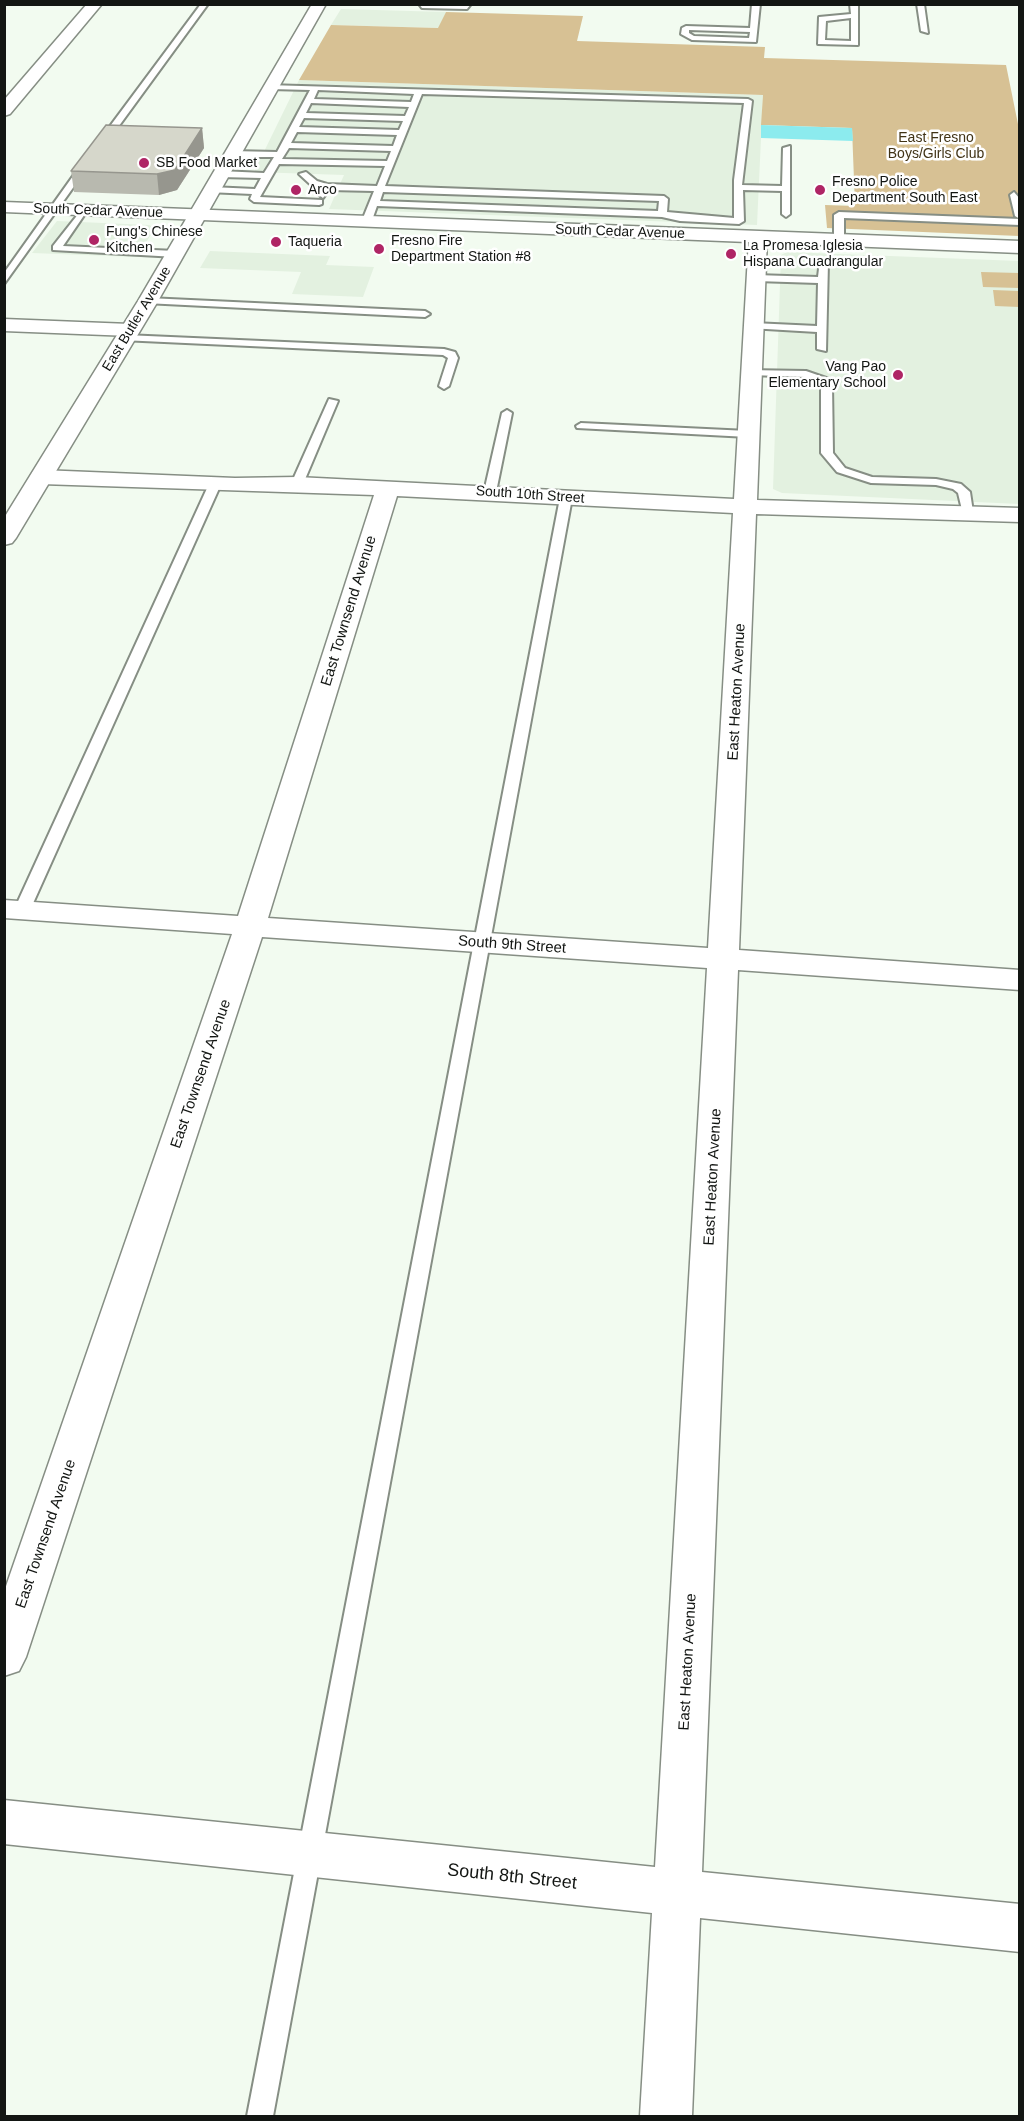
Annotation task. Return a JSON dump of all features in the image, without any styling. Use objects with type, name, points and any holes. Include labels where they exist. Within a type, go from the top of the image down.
[{"type":"street","points":[[4,111],[95,4]]},
{"type":"street","name":"East Butler Avenue","points":[[4,538],[176,254],[231,154],[319,4]]},
{"type":"street","name":"South Cedar Avenue","points":[[4,207],[366,223],[679,226],[758,238],[1019,248]]},
{"type":"street","name":"East Heaton Avenue","points":[[666,2116],[758,238]]},
{"type":"street","points":[[4,325],[127,334]]},
{"type":"street","name":"South 10th Street","points":[[42,477],[215,484],[297,484],[746,506],[1020,515]]},
{"type":"street","name":"East Townsend Avenue","points":[[4,1657],[250,926],[388,488]]},
{"type":"street","name":"South 9th Street","points":[[13,910],[1020,980]]},
{"type":"street","name":"South 8th Street","points":[[4,1822],[309,1856],[1020,1928]]},
{"type":"lane","points":[[98,148],[205,4]]},
{"type":"lane","points":[[422,6],[467,7],[468,4]]},
{"type":"lane","points":[[753,30],[686,28],[685,34],[692,38],[753,40],[756,4]]},
{"type":"lane","points":[[854,4],[855,44],[821,42],[822,19],[854,16]]},
{"type":"lane","points":[[920,4],[925,31]]},
{"type":"lane","points":[[270,87],[748,101],[738,187],[739,221],[679,226],[662,214],[374,202]]},
{"type":"lane","points":[[315,88],[279,158],[254,199],[319,202]]},
{"type":"lane","points":[[366,223],[419,92]]},
{"type":"lane","points":[[309,101],[414,105]]},
{"type":"lane","points":[[301,115],[408,119]]},
{"type":"lane","points":[[294,129],[401,133]]},
{"type":"lane","points":[[286,145],[395,149]]},
{"type":"lane","points":[[786,214],[787,148]]},
{"type":"lane","points":[[231,154],[388,164]]},
{"type":"lane","points":[[4,281],[91,158]]},
{"type":"lane","points":[[220,174],[267,176]]},
{"type":"lane","points":[[303,174],[314,183],[326,187],[664,199],[662,214]]},
{"type":"lane","points":[[312,220],[326,187]]},
{"type":"lane","points":[[738,187],[786,189]]},
{"type":"lane","points":[[211,190],[258,192]]},
{"type":"lane","points":[[1014,195],[1020,216]]},
{"type":"lane","points":[[83,211],[56,248],[176,254]]},
{"type":"lane","points":[[839,241],[838,215],[1020,222]]},
{"type":"lane","points":[[822,262],[822,349]]},
{"type":"lane","points":[[756,278],[822,280]]},
{"type":"lane","points":[[148,301],[425,314]]},
{"type":"lane","points":[[753,326],[822,329]]},
{"type":"lane","points":[[127,334],[444,352],[451,354],[453,358],[444,386]]},
{"type":"lane","points":[[751,372],[806,374],[825,381],[827,384],[827,453],[841,470],[871,480],[951,484],[964,492],[967,512]]},
{"type":"lane","points":[[297,484],[333,401]]},
{"type":"lane","points":[[490,492],[507,413]]},
{"type":"lane","points":[[581,426],[748,434]]},
{"type":"lane","points":[[13,910],[215,484]]},
{"type":"lane","points":[[260,2116],[566,498]]},
{"type":"shaded area","points":[[341,9],[446,12],[439,28],[331,25]]},
{"type":"shaded area","points":[[299,80],[763,95],[757,225],[329,209],[344,175],[254,172]]},
{"type":"shaded area","name":"Fung's Chinese Kitchen","points":[[57,221],[149,225],[155,228],[137,257],[32,253]]},
{"type":"shaded area","points":[[210,251],[330,256],[326,265],[374,267],[363,297],[292,294],[301,272],[200,268]]},
{"type":"shaded area","name":"Vang Pao Elementary School","points":[[787,252],[1019,261],[1019,504],[782,493],[773,489],[781,255]]},
{"type":"green space","name":"East Fresno Boys/Girls Club","points":[[446,12],[583,16],[577,41],[765,47],[764,58],[1006,65],[1019,129],[1019,236],[827,228],[825,205],[855,206],[852,128],[761,125],[763,95],[299,80],[331,25],[438,28]]},
{"type":"green space","points":[[981,272],[1019,273],[1019,288],[983,287]]},
{"type":"green space","points":[[993,290],[1019,291],[1019,307],[995,306]]},
{"type":"water","points":[[761,125],[852,128],[853,141],[761,138]]},
{"type":"building","points":[[106,125],[202,128],[175,170],[157,174],[71,171]]},
{"type":"place","name":"SB Food Market","points":[[144,163]]},
{"type":"place","name":"Arco","points":[[296,190]]},
{"type":"place","name":"Fresno Police Department South East","points":[[820,190]]},
{"type":"place","name":"Fung's Chinese Kitchen","points":[[94,240]]},
{"type":"place","name":"Taqueria","points":[[276,242]]},
{"type":"place","name":"Fresno Fire Department Station #8","points":[[379,249]]},
{"type":"place","name":"La Promesa Iglesia Hispana Cuadrangular","points":[[731,254]]},
{"type":"place","name":"Vang Pao Elementary School","points":[[898,375]]}]
